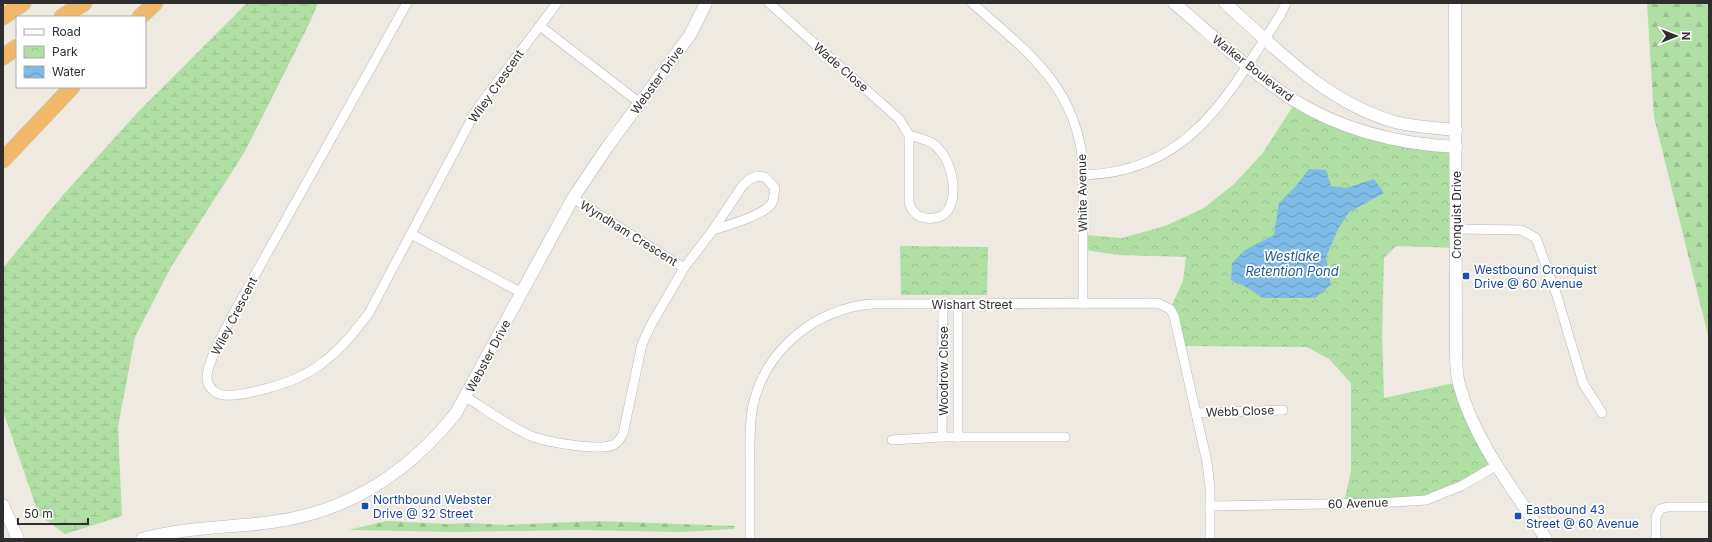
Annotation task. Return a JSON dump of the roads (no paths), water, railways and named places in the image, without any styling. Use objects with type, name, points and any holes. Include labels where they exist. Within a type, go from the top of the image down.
[{"type":"highway","points":[[3,17],[23,3]]},
{"type":"highway","points":[[64,16],[84,3]]},
{"type":"highway","points":[[141,16],[155,3]]},
{"type":"highway","points":[[3,57],[16,48]]},
{"type":"highway","points":[[3,160],[71,88]]},
{"type":"highway","points":[[3,172],[42,120]]},
{"type":"street","name":"Wiley Crescent","points":[[407,3],[237,307],[215,350],[207,378],[209,386],[215,392],[223,395],[232,395],[279,386],[303,375],[326,360],[346,342],[369,313],[477,109],[557,3]]},
{"type":"street","name":"Webster Drive","points":[[142,539],[166,533],[273,522],[307,516],[344,502],[372,488],[408,464],[440,433],[456,413],[573,198],[608,146],[690,35],[706,3]]},
{"type":"street","name":"Wade Close","points":[[769,3],[900,119],[909,135]]},
{"type":"street","name":"White Avenue","points":[[972,3],[1032,56],[1043,68],[1061,92],[1076,123],[1082,150],[1084,175],[1083,304]]},
{"type":"street","name":"Walker Boulevard","points":[[1174,3],[1247,65],[1292,99],[1313,111],[1347,126],[1402,142],[1456,147]]},
{"type":"street","points":[[1225,3],[1264,39],[1316,82],[1349,104],[1380,117],[1402,123],[1428,128],[1456,130]]},
{"type":"street","points":[[1084,175],[1102,174],[1132,168],[1147,163],[1174,148],[1192,135],[1207,120],[1247,65],[1281,14],[1286,3]]},
{"type":"street","name":"Cronquist Drive","points":[[1455,3],[1456,350],[1459,382],[1472,420],[1497,465],[1546,539]]},
{"type":"street","points":[[540,26],[640,103]]},
{"type":"street","points":[[909,135],[930,142],[940,150],[949,166],[952,176],[952,200],[947,211],[939,217],[928,219],[920,216],[913,211],[909,203],[909,135]]},
{"type":"street","name":"Wyndham Crescent","points":[[466,397],[512,426],[533,436],[566,444],[592,446],[612,445],[619,441],[623,434],[642,344],[652,323],[684,268],[713,230],[743,185],[750,179],[757,176],[765,177],[775,188],[772,203],[766,209],[749,218],[713,230]]},
{"type":"street","name":"Wyndham Crescent","points":[[573,198],[684,268]]},
{"type":"street","points":[[1456,229],[1521,230],[1536,238],[1557,296],[1583,383],[1602,413]]},
{"type":"street","points":[[411,234],[522,293]]},
{"type":"street","name":"Wishart Street","points":[[750,539],[750,439],[753,406],[765,373],[781,350],[801,330],[813,322],[824,316],[853,307],[872,304],[958,305],[1158,303],[1170,309],[1177,328],[1197,413],[1207,462],[1210,506],[1210,539]]},
{"type":"street","name":"Woodrow Close","points":[[942,437],[943,305]]},
{"type":"street","name":"Woodrow Close","points":[[958,305],[958,437]]},
{"type":"street","name":"Webb Close","points":[[1197,413],[1283,410]]},
{"type":"street","points":[[892,440],[942,437],[1065,437]]},
{"type":"street","name":"60 Avenue","points":[[1210,506],[1379,503],[1426,500],[1463,486],[1497,465]]},
{"type":"street","points":[[3,505],[18,539]]},
{"type":"street","points":[[1656,539],[1656,517],[1660,509],[1668,507],[1709,507]]},
{"type":"water","name":"Westlake Retention Pond","points":[[1309,169],[1326,170],[1331,186],[1346,188],[1374,179],[1384,193],[1349,212],[1338,229],[1326,257],[1331,285],[1315,298],[1263,298],[1246,287],[1231,280],[1232,263],[1245,250],[1274,235],[1279,203],[1296,186]]},
{"type":"place","name":"Westbound Cronquist Drive @ 60 Avenue","points":[[1466,276]]},
{"type":"place","name":"Northbound Webster Drive @ 32 Street","points":[[365,506]]},
{"type":"place","name":"Eastbound 43 Street @ 60 Avenue","points":[[1518,516]]}]
